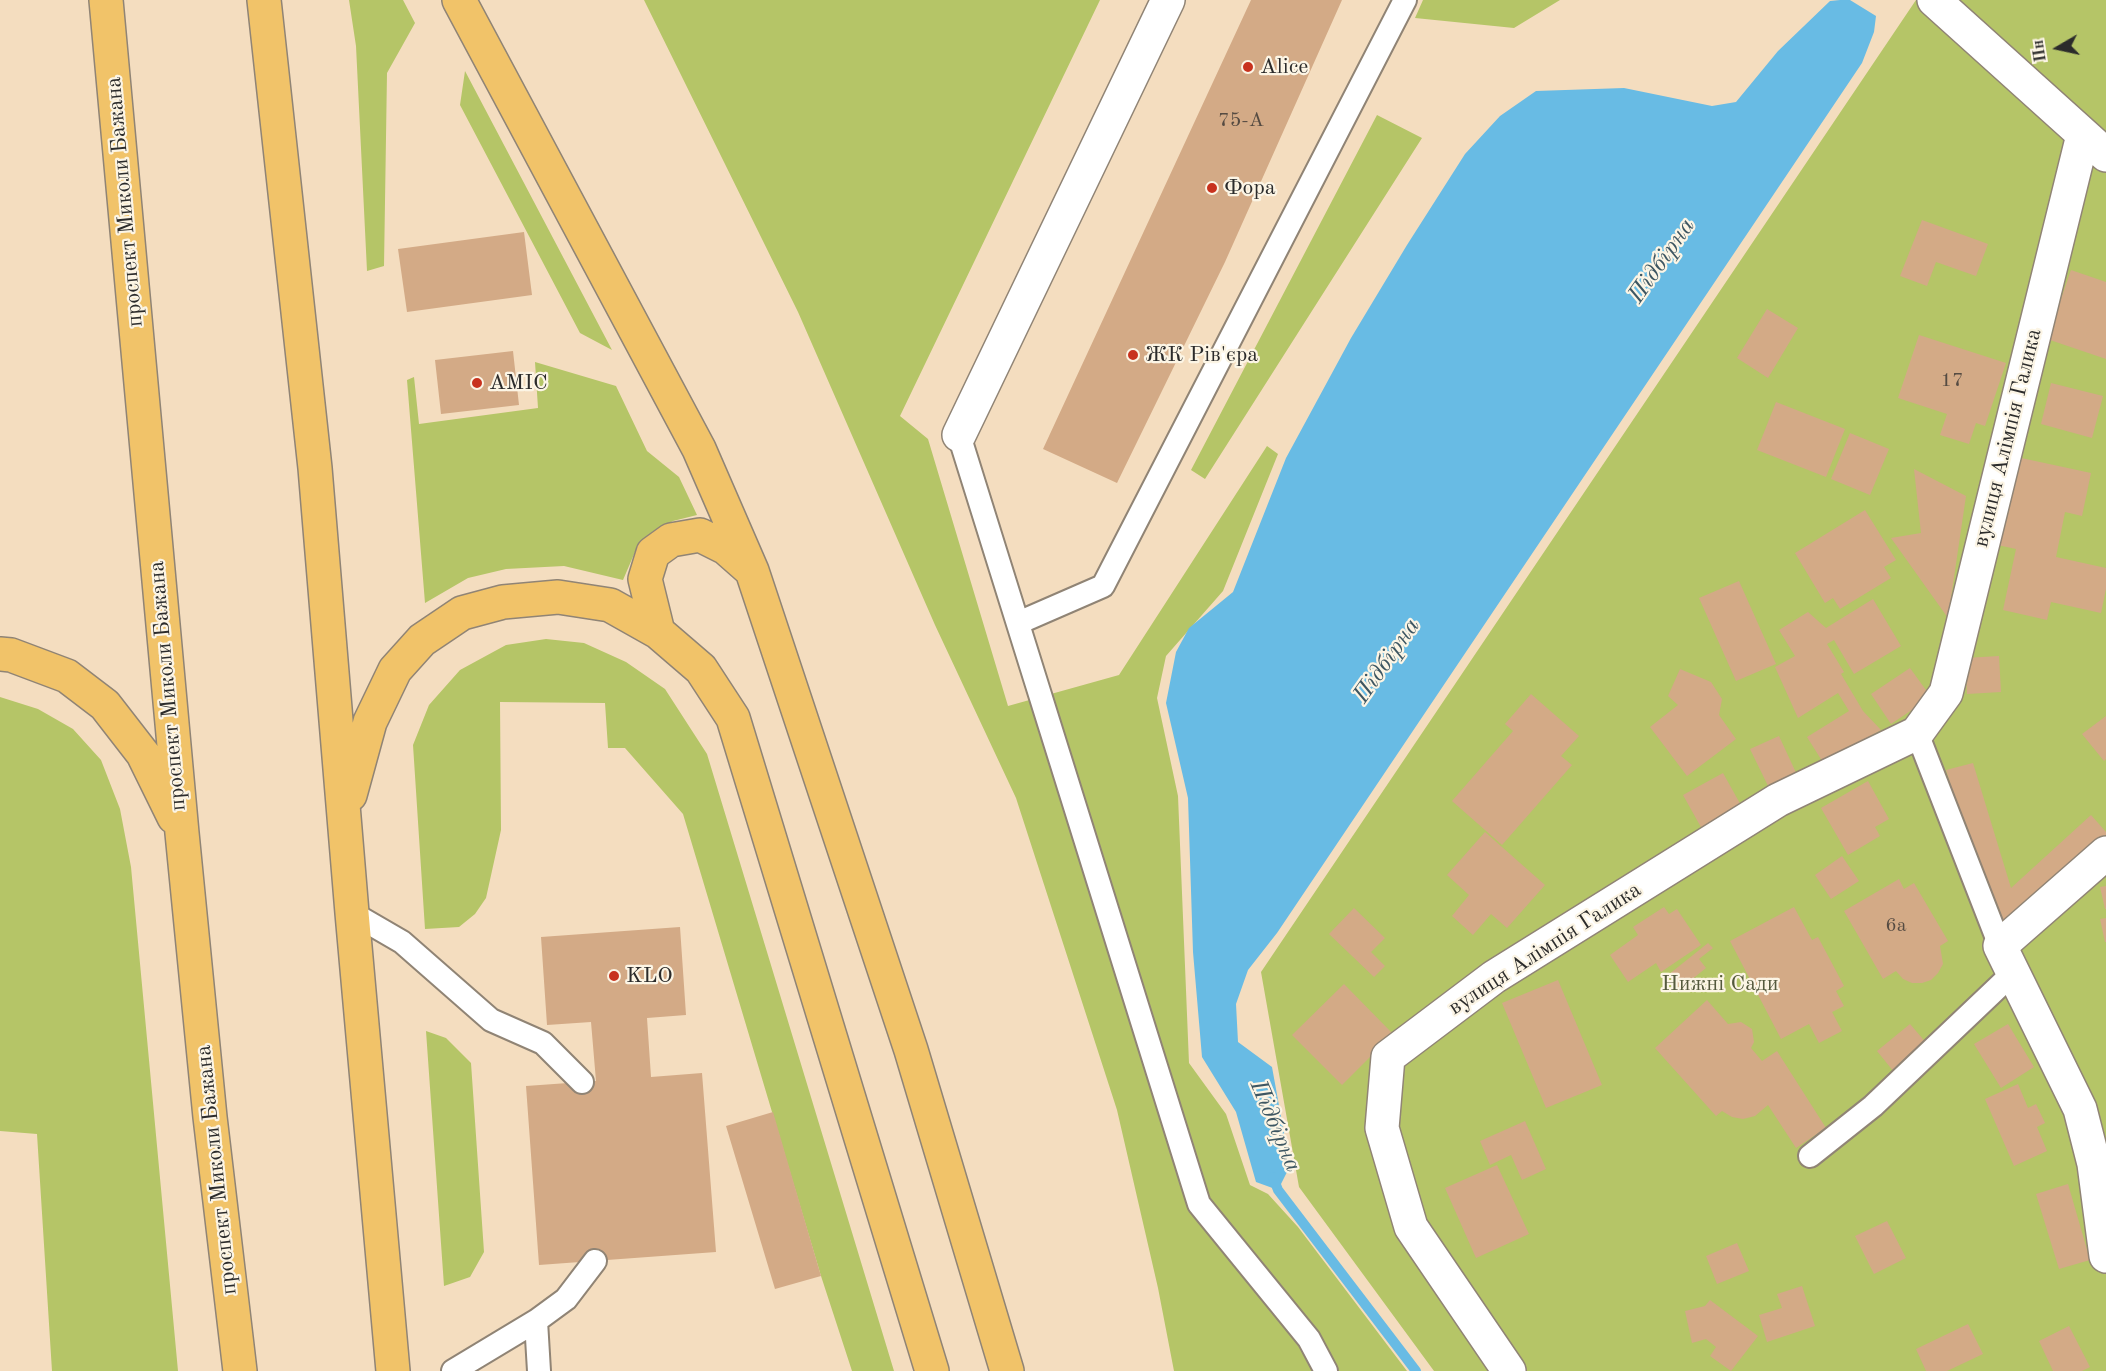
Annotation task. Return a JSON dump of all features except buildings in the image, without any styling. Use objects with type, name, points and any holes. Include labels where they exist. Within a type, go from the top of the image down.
[{"type":"highway","name":"проспект Миколи Бажана","points":[[106,0],[182,834],[210,1117],[240,1371]]},
{"type":"highway","points":[[264,0],[315,468],[393,1371]]},
{"type":"highway","points":[[459,0],[699,449],[752,571],[911,1050],[1006,1371]]},
{"type":"highway","points":[[658,632],[645,579],[653,552],[671,540],[700,536],[726,548],[752,571]]},
{"type":"highway","points":[[345,817],[370,722],[395,670],[422,640],[462,613],[503,603],[558,597],[610,605],[658,632],[701,669],[733,718],[932,1371]]},
{"type":"highway","points":[[0,654],[11,655],[67,676],[105,705],[143,754],[182,834]]},
{"type":"street","points":[[959,435],[1168,0]]},
{"type":"street","name":"вулиця Алімпія Галика","points":[[1509,1371],[1411,1227],[1382,1128],[1388,1058],[1494,977],[1778,800],[1917,733],[1946,693],[2094,145],[1934,0]]},
{"type":"street","points":[[2106,853],[2006,960],[2080,1109],[2094,1164],[2106,1256]]},
{"type":"lane","points":[[1018,624],[1103,586],[1405,0]]},
{"type":"lane","points":[[959,435],[1198,1204],[1309,1339],[1326,1371]]},
{"type":"lane","points":[[1810,1156],[1873,1106],[2006,960],[1917,733]]},
{"type":"lane","points":[[352,913],[402,942],[491,1020],[543,1043],[582,1082]]},
{"type":"lane","points":[[453,1371],[536,1321],[566,1299],[595,1261]]},
{"type":"lane","points":[[536,1321],[539,1371]]},
{"type":"green space","points":[[349,0],[403,0],[415,23],[387,73],[384,266],[367,271],[356,46]]},
{"type":"green space","points":[[644,0],[1100,0],[900,416],[928,439],[1008,706],[1119,675],[1267,446],[1278,454],[1223,591],[1166,656],[1157,698],[1178,796],[1189,1063],[1226,1114],[1250,1185],[1268,1194],[1298,1227],[1407,1371],[1174,1371],[1158,1288],[1117,1110],[1016,798],[935,625],[798,312]]},
{"type":"green space","points":[[1423,0],[1560,0],[1514,28],[1415,18]]},
{"type":"green space","name":"Нижні Сади","points":[[1916,0],[2106,0],[2106,1371],[1434,1371],[1299,1187],[1261,972]]},
{"type":"green space","points":[[465,71],[612,350],[580,333],[460,105]]},
{"type":"green space","points":[[1377,115],[1422,138],[1205,479],[1191,470]]},
{"type":"green space","points":[[535,362],[616,386],[647,451],[679,477],[697,515],[673,521],[652,532],[635,552],[623,580],[564,566],[506,569],[468,578],[425,603],[407,380],[414,377],[419,424],[538,408]]},
{"type":"green space","points":[[546,639],[584,643],[626,662],[665,689],[707,754],[894,1371],[852,1371],[821,1276],[683,814],[625,748],[608,748],[605,703],[500,702],[501,830],[486,898],[475,914],[459,927],[425,929],[413,745],[429,705],[460,670],[506,645]]},
{"type":"green space","points":[[0,697],[38,709],[73,729],[101,760],[120,809],[131,867],[178,1371],[52,1371],[37,1134],[0,1131]]},
{"type":"green space","points":[[426,1031],[446,1038],[471,1063],[484,1252],[470,1277],[444,1286]]},
{"type":"water","points":[[1850,0],[1876,16],[1874,32],[1862,63],[1277,933],[1248,970],[1236,1004],[1238,1042],[1272,1067],[1290,1166],[1278,1190],[1256,1182],[1236,1112],[1202,1057],[1193,952],[1188,798],[1166,703],[1176,652],[1189,628],[1233,592],[1286,458],[1351,338],[1465,154],[1500,116],[1536,91],[1624,88],[1712,106],[1736,102],[1778,51],[1830,1]]},
{"type":"waterway","name":"Підбірна","points":[[1273,1177],[1278,1190],[1416,1371]]},
{"type":"place","name":"Alice","points":[[1248,67]]},
{"type":"place","name":"Фора","points":[[1212,188]]},
{"type":"place","name":"ЖК Рів'єра","points":[[1133,355]]},
{"type":"place","name":"AMIC","points":[[477,383]]},
{"type":"place","name":"KLO","points":[[614,976]]}]
